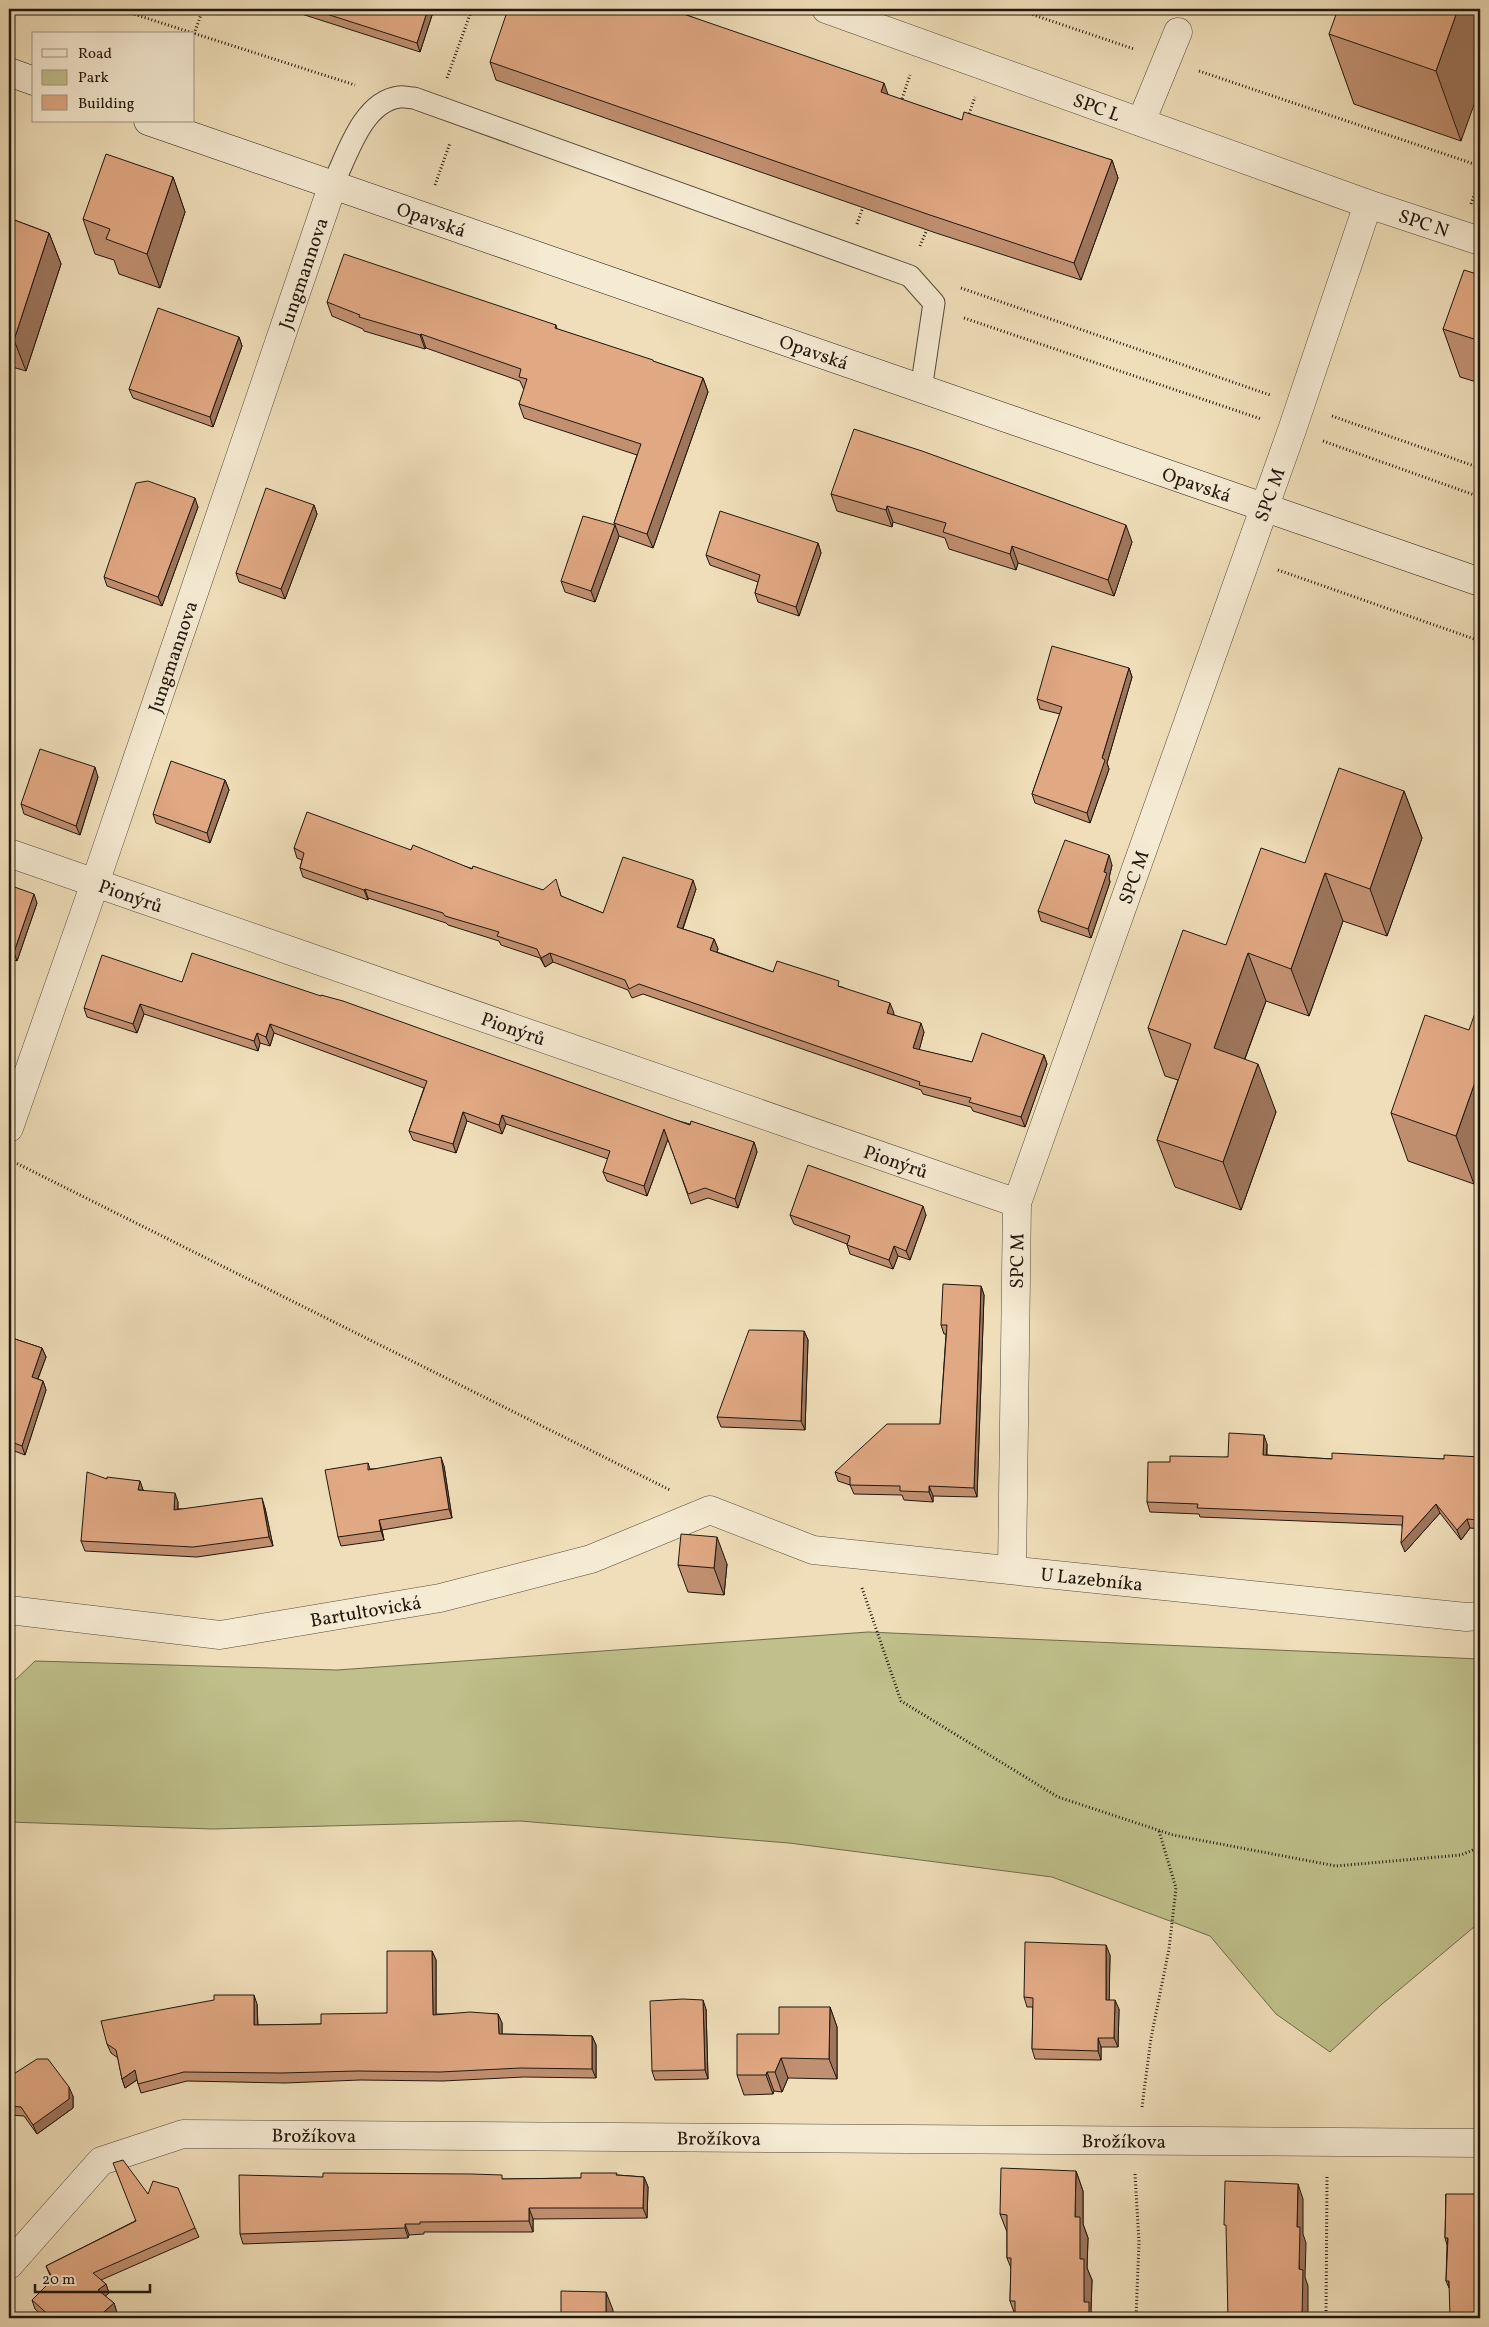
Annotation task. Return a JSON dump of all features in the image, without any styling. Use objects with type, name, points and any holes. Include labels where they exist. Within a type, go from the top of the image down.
[{"type":"street","name":"SPC L","points":[[826,9],[1368,204]]},
{"type":"street","points":[[1141,122],[1178,32]]},
{"type":"street","points":[[9,72],[32,80]]},
{"type":"street","name":"Opavská","points":[[151,122],[1480,582]]},
{"type":"street","name":"Jungmannova","points":[[9,1128],[95,883],[334,184]]},
{"type":"street","name":"SPC N","points":[[1368,204],[1480,241]]},
{"type":"street","name":"SPC M","points":[[1012,1569],[1018,1203],[1264,508],[1368,204]]},
{"type":"street","name":"Pionýrů","points":[[9,853],[1018,1203]]},
{"type":"street","name":"U Lazebníka","points":[[710,1510],[813,1550],[1466,1617],[1480,1616]]},
{"type":"street","name":"Bartultovická","points":[[9,1610],[220,1635],[440,1598],[582,1562],[710,1510]]},
{"type":"street","name":"Brožíkova","points":[[9,2265],[101,2161],[183,2134],[1480,2143]]},
{"type":"lane","points":[[334,184],[362,125],[371,113],[384,102],[399,97],[414,98],[910,276],[934,303],[921,390]]},
{"type":"path","points":[[195,33],[203,9]]},
{"type":"path","points":[[445,83],[472,9]]},
{"type":"path","points":[[1016,9],[1480,166]]},
{"type":"path","points":[[899,107],[922,43]]},
{"type":"path","points":[[966,122],[986,66]]},
{"type":"path","points":[[857,225],[866,198]]},
{"type":"path","points":[[919,248],[929,224]]},
{"type":"path","points":[[958,286],[1480,468]]},
{"type":"path","points":[[1271,568],[1480,641]]},
{"type":"path","points":[[9,1159],[710,1510]]},
{"type":"path","points":[[850,1554],[901,1701],[1058,1797],[1173,1835],[1336,1866],[1461,1854],[1480,1847]]},
{"type":"path","points":[[1142,2108],[1151,2038],[1169,1949],[1176,1888],[1159,1830]]},
{"type":"path","points":[[1133,2141],[1139,2242],[1136,2318]]},
{"type":"path","points":[[1326,2318],[1327,2142]]},
{"type":"green space","points":[[868,1632],[1480,1659],[1480,1922],[1381,2005],[1330,2052],[1276,2014],[1210,1936],[1052,1877],[789,1843],[520,1821],[212,1829],[9,1822],[9,1686],[35,1661],[337,1670]]},
{"type":"building","points":[[311,9],[428,9],[417,43]]},
{"type":"building","points":[[508,9],[669,9],[884,83],[881,92],[962,120],[964,112],[1112,160],[1074,263],[490,62]]},
{"type":"building","points":[[1338,9],[1458,9],[1436,71],[1329,34]]},
{"type":"building","points":[[106,154],[173,177],[147,254],[106,239],[110,229],[83,219]]},
{"type":"building","points":[[9,218],[49,233],[14,340],[9,338]]},
{"type":"building","points":[[344,254],[556,325],[555,328],[703,378],[647,534],[614,523],[641,444],[519,404],[527,379],[519,377],[521,369],[421,334],[359,317],[360,315],[327,302]]},
{"type":"building","points":[[1464,270],[1480,275],[1480,341],[1443,329]]},
{"type":"building","points":[[158,308],[239,337],[210,417],[129,389]]},
{"type":"building","points":[[854,429],[922,451],[1126,525],[1108,580],[1012,546],[1010,554],[943,532],[946,523],[887,506],[886,510],[831,494]]},
{"type":"building","points":[[148,481],[195,498],[158,597],[104,577],[136,483]]},
{"type":"building","points":[[266,488],[314,505],[281,589],[236,573]]},
{"type":"building","points":[[720,511],[818,543],[796,607],[755,593],[760,575],[706,555]]},
{"type":"building","points":[[583,516],[615,525],[591,591],[561,581]]},
{"type":"building","points":[[1052,646],[1129,668],[1102,758],[1105,760],[1087,813],[1032,794],[1062,707],[1037,699]]},
{"type":"building","points":[[40,749],[95,767],[76,826],[21,804]]},
{"type":"building","points":[[171,761],[225,780],[207,833],[153,814]]},
{"type":"building","points":[[1339,768],[1404,791],[1370,889],[1325,873],[1291,969],[1248,953],[1214,1048],[1258,1064],[1223,1162],[1157,1140],[1191,1044],[1148,1028],[1183,930],[1226,945],[1261,848],[1305,863]]},
{"type":"building","points":[[307,812],[411,850],[413,845],[472,869],[473,866],[543,890],[556,879],[561,896],[603,913],[623,857],[693,880],[677,927],[714,939],[710,950],[773,972],[777,961],[839,981],[838,986],[890,1003],[887,1013],[921,1023],[913,1048],[972,1062],[982,1033],[1044,1055],[1021,1117],[969,1102],[971,1098],[919,1085],[920,1082],[639,984],[629,989],[625,980],[550,953],[541,958],[537,949],[497,936],[499,932],[300,868],[304,853],[294,848]]},
{"type":"building","points":[[1065,840],[1109,855],[1104,872],[1107,873],[1088,929],[1038,911]]},
{"type":"building","points":[[9,885],[34,894],[14,952],[9,950]]},
{"type":"building","points":[[192,953],[321,996],[343,1001],[690,1125],[691,1121],[754,1142],[735,1199],[705,1188],[688,1194],[664,1129],[644,1186],[603,1172],[610,1151],[502,1115],[499,1125],[463,1112],[453,1144],[409,1131],[427,1081],[270,1024],[266,1037],[257,1033],[254,1041],[140,1004],[133,1024],[84,1008],[102,955],[182,982]]},
{"type":"building","points":[[1480,999],[1480,1068],[1456,1136],[1391,1113],[1425,1015],[1469,1030]]},
{"type":"building","points":[[808,1165],[923,1206],[906,1251],[894,1246],[889,1260],[847,1245],[850,1236],[790,1215]]},
{"type":"building","points":[[943,1284],[981,1286],[974,1488],[929,1486],[929,1492],[900,1491],[900,1486],[850,1485],[850,1477],[835,1472],[887,1424],[940,1424],[947,1325],[941,1325]]},
{"type":"building","points":[[749,1330],[804,1331],[801,1421],[717,1417]]},
{"type":"building","points":[[9,1337],[42,1348],[32,1377],[43,1381],[22,1446],[9,1441]]},
{"type":"building","points":[[1229,1433],[1264,1435],[1263,1455],[1332,1459],[1332,1453],[1444,1459],[1444,1455],[1480,1457],[1480,1520],[1467,1519],[1457,1530],[1436,1504],[1401,1543],[1403,1516],[1197,1508],[1198,1504],[1147,1502],[1148,1462],[1170,1462],[1170,1456],[1228,1457]]},
{"type":"building","points":[[441,1457],[449,1509],[379,1520],[381,1531],[338,1537],[325,1470],[368,1463],[368,1470]]},
{"type":"building","points":[[87,1472],[107,1479],[107,1477],[140,1481],[138,1490],[175,1493],[174,1510],[262,1498],[269,1537],[193,1547],[81,1541]]},
{"type":"building","points":[[681,1534],[717,1537],[714,1568],[678,1565]]},
{"type":"building","points":[[1025,1942],[1106,1945],[1106,2000],[1115,2000],[1114,2038],[1098,2038],[1098,2051],[1032,2049],[1033,1998],[1024,1997]]},
{"type":"building","points":[[387,1951],[432,1951],[433,2015],[470,2012],[498,2014],[499,2034],[592,2036],[592,2069],[521,2068],[440,2072],[184,2072],[138,2084],[135,2070],[122,2079],[116,2050],[107,2044],[101,2021],[214,2000],[214,1995],[254,1995],[254,2025],[321,2024],[321,2014],[387,2013]]},
{"type":"building","points":[[703,2000],[705,2070],[652,2071],[650,2001]]},
{"type":"building","points":[[779,2007],[830,2007],[829,2059],[781,2058],[775,2072],[767,2072],[766,2075],[737,2075],[737,2034],[779,2034]]},
{"type":"building","points":[[37,2059],[48,2059],[69,2087],[69,2099],[33,2125],[21,2107],[9,2106],[9,2077]]},
{"type":"building","points":[[123,2160],[148,2194],[153,2181],[178,2188],[195,2228],[93,2273],[106,2284],[98,2290],[114,2303],[97,2318],[52,2318],[32,2300],[53,2279],[46,2266],[136,2221],[113,2163]]},
{"type":"building","points":[[1001,2168],[1076,2171],[1075,2217],[1080,2217],[1080,2259],[1084,2259],[1084,2302],[1089,2302],[1089,2318],[1015,2318],[1015,2301],[1010,2301],[1011,2258],[1007,2258],[1007,2215],[1000,2214]]},
{"type":"building","points":[[323,2173],[502,2175],[502,2179],[581,2178],[581,2173],[617,2173],[616,2175],[644,2177],[643,2208],[529,2208],[529,2221],[420,2222],[420,2224],[405,2224],[405,2228],[240,2234],[239,2175],[323,2177]]},
{"type":"building","points":[[1225,2181],[1298,2184],[1297,2227],[1300,2227],[1299,2269],[1303,2270],[1302,2318],[1228,2318],[1226,2225],[1224,2225]]},
{"type":"building","points":[[1446,2194],[1480,2194],[1480,2318],[1450,2318],[1449,2281],[1446,2281],[1448,2238],[1445,2238]]},
{"type":"building","points":[[561,2291],[606,2292],[606,2318],[561,2318]]}]
